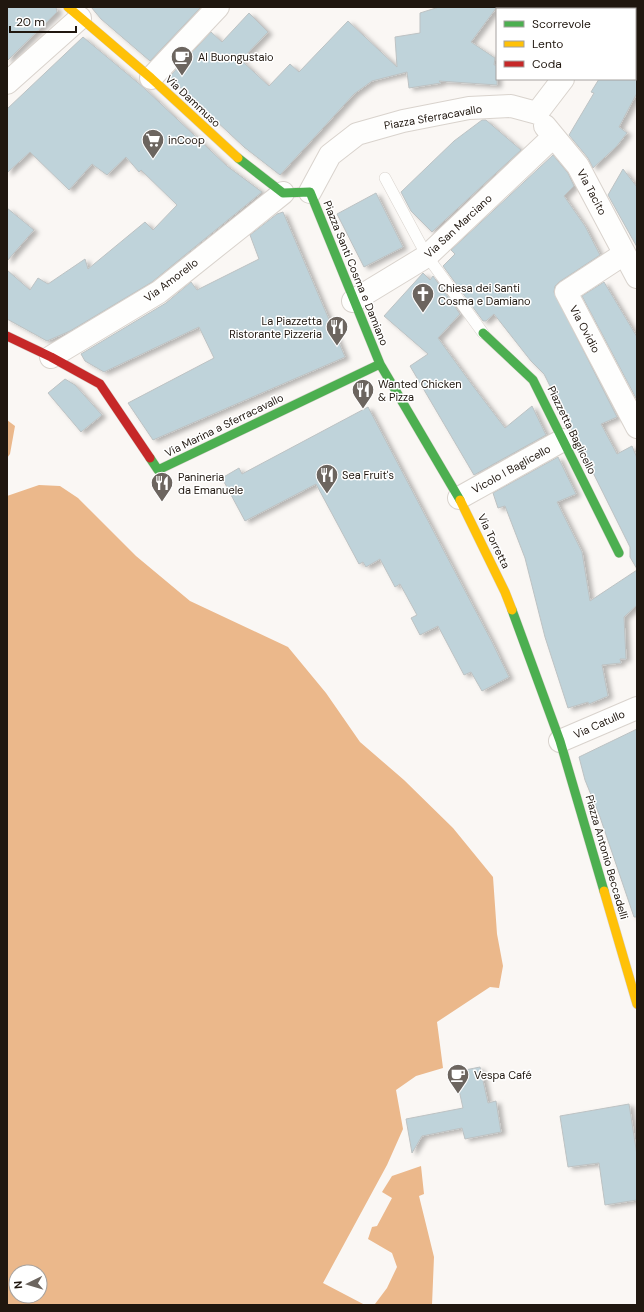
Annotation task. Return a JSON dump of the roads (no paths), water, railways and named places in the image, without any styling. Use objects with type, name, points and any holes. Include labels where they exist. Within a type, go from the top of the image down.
[{"type":"street","points":[[151,78],[218,7]]},
{"type":"street","points":[[7,83],[74,13]]},
{"type":"street","name":"Via Dammuso","points":[[74,13],[151,78],[236,158],[282,192]]},
{"type":"street","points":[[537,113],[562,80]]},
{"type":"street","name":"Piazza Sferracavallo","points":[[310,192],[330,155],[357,134],[403,121],[469,108],[510,106],[537,113]]},
{"type":"street","name":"Via Tacito","points":[[537,113],[553,137],[578,166],[637,277]]},
{"type":"street","name":"Via San Marciano","points":[[353,301],[427,256],[553,137]]},
{"type":"street","points":[[282,192],[310,192]]},
{"type":"street","name":"Via Amorello","points":[[52,357],[159,292],[282,192]]},
{"type":"street","name":"Piazza Santi Cosma e Damiano","points":[[310,192],[353,301],[380,364]]},
{"type":"street","name":"Via Ovidio","points":[[624,254],[566,292],[637,427]]},
{"type":"street","name":"Piazzetta Baglicello","points":[[483,333],[533,380],[619,553]]},
{"type":"street","points":[[7,336],[52,357]]},
{"type":"street","name":"Via Marina a Sferracavallo","points":[[52,357],[100,384],[158,470],[380,364]]},
{"type":"street","name":"Via Torretta","points":[[380,364],[459,498],[505,592],[560,741]]},
{"type":"street","name":"Vicolo I Baglicello","points":[[459,498],[563,440]]},
{"type":"street","name":"Via Catullo","points":[[560,741],[637,708]]},
{"type":"street","name":"Piazza Antonio Beccadelli","points":[[560,741],[637,1004]]},
{"type":"lane","points":[[385,178],[427,256],[483,333]]},
{"type":"place","name":"Al Buongustaio","points":[[182,76]]},
{"type":"place","name":"inCoop","points":[[153,160]]},
{"type":"place","name":"Chiesa dei Santi Cosma e Damiano","points":[[423,314]]},
{"type":"place","name":"La Piazzetta Ristorante Pizzeria","points":[[337,346]]},
{"type":"place","name":"Wanted Chicken & Pizza","points":[[363,410]]},
{"type":"place","name":"Sea Fruit's","points":[[327,494]]},
{"type":"place","name":"Panineria da Emanuele","points":[[162,502]]},
{"type":"place","name":"Vespa Café","points":[[458,1094]]}]
